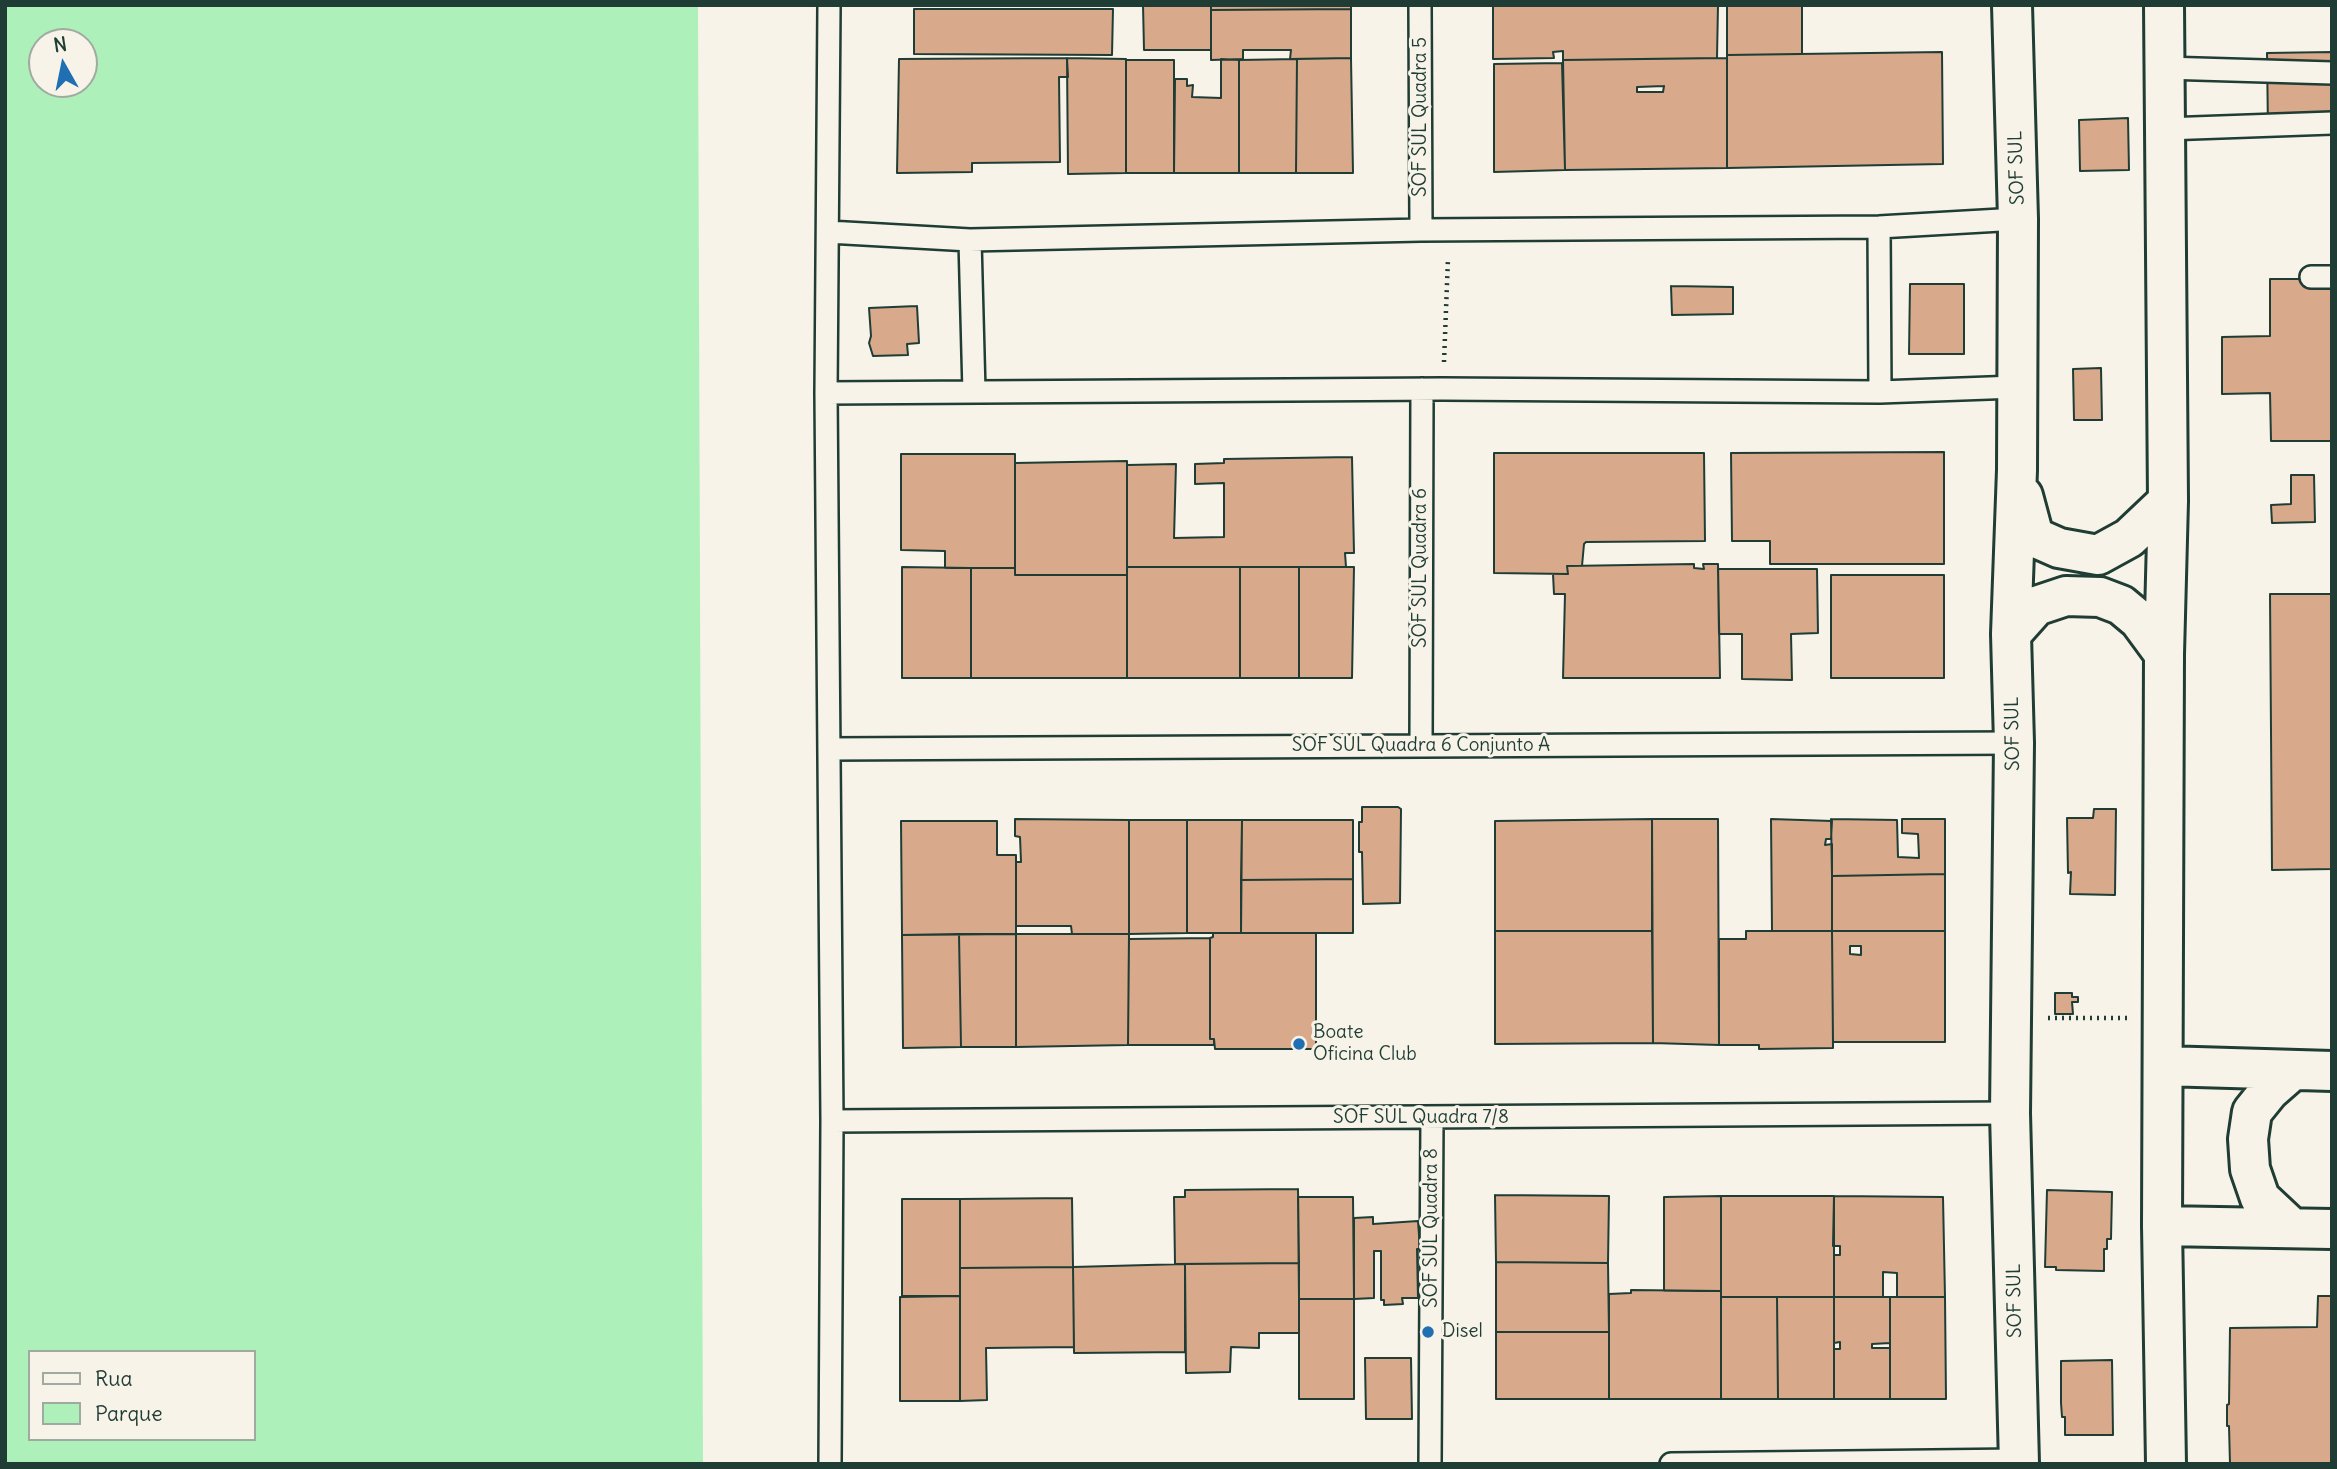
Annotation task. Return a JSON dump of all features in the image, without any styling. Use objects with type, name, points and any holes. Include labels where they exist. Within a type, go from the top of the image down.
[{"type":"street","name":"SOF SUL","points":[[2012,5],[2018,219],[2017,470],[2011,634],[2014,743],[2010,1113],[2019,1462]]},
{"type":"street","points":[[2164,5],[2168,501],[2164,654],[2162,1226],[2166,1464]]},
{"type":"street","points":[[2017,470],[2034,537],[2059,548],[2098,555],[2129,538],[2168,501]]},
{"type":"street","points":[[2011,634],[2036,606],[2066,596],[2100,597],[2121,605],[2139,620],[2164,654]]},
{"type":"street","points":[[2163,1066],[2332,1071]]},
{"type":"street","points":[[2292,1070],[2269,1091],[2252,1112],[2248,1139],[2250,1169],[2260,1198],[2292,1228]]},
{"type":"street","points":[[2162,1226],[2332,1229]]},
{"type":"lane","points":[[829,5],[827,393],[832,1121],[830,1464]]},
{"type":"lane","name":"SOF SUL Quadra 5","points":[[1420,5],[1421,230]]},
{"type":"lane","points":[[2164,68],[2332,73]]},
{"type":"lane","points":[[2165,129],[2332,123]]},
{"type":"lane","points":[[828,232],[970,240],[1421,230],[1879,227],[2018,219]]},
{"type":"lane","points":[[1879,227],[1880,392]]},
{"type":"lane","points":[[970,240],[974,392]]},
{"type":"lane","points":[[827,393],[1432,389],[1880,392],[2016,387]]},
{"type":"lane","name":"SOF SUL Quadra 6","points":[[1421,747],[1432,389]]},
{"type":"lane","name":"SOF SUL Quadra 6 Conjunto A","points":[[828,750],[2014,743]]},
{"type":"lane","name":"SOF SUL Quadra 7/8","points":[[832,1121],[2010,1113]]},
{"type":"lane","name":"SOF SUL Quadra 8","points":[[1430,1464],[1433,1118]]},
{"type":"lane","points":[[1671,1464],[2019,1462]]},
{"type":"path","points":[[1432,389],[1449,230]]},
{"type":"path","points":[[2012,1018],[2163,1018]]},
{"type":"green space","points":[[5,5],[698,5],[703,1464],[5,1464]]},
{"type":"building","points":[[1143,5],[1211,5],[1211,50],[1144,50]]},
{"type":"building","points":[[1211,5],[1351,5],[1351,9],[1211,10]]},
{"type":"building","points":[[1493,5],[1718,5],[1717,58],[1563,60],[1563,51],[1553,52],[1554,58],[1493,59]]},
{"type":"building","points":[[1727,5],[1802,5],[1802,54],[1727,55]]},
{"type":"building","points":[[914,9],[1113,9],[1112,55],[914,54]]},
{"type":"building","points":[[1351,9],[1351,58],[1290,59],[1291,50],[1243,50],[1243,59],[1211,60],[1211,10]]},
{"type":"building","points":[[1942,52],[1943,164],[1727,168],[1727,55]]},
{"type":"building","points":[[2332,52],[2332,130],[2268,131],[2267,53]]},
{"type":"building","points":[[1067,58],[1068,77],[1059,77],[1060,162],[972,163],[972,172],[897,173],[899,59]]},
{"type":"building","points":[[1067,58],[1126,59],[1126,173],[1068,174]]},
{"type":"building","points":[[1351,58],[1353,173],[1296,173],[1297,59]]},
{"type":"building","points":[[1727,58],[1727,168],[1565,170],[1563,60]],"holes":[[[1664,86],[1663,92],[1637,92],[1637,87]]]},
{"type":"building","points":[[1221,59],[1239,60],[1239,173],[1174,173],[1175,79],[1187,79],[1187,86],[1193,85],[1192,97],[1221,98]]},
{"type":"building","points":[[1297,59],[1296,173],[1239,173],[1239,60]]},
{"type":"building","points":[[1126,60],[1174,60],[1174,173],[1126,173]]},
{"type":"building","points":[[1562,63],[1565,170],[1494,172],[1494,64]]},
{"type":"building","points":[[2128,118],[2129,170],[2080,171],[2079,120]]},
{"type":"building","points":[[2270,279],[2332,279],[2332,441],[2271,441],[2270,393],[2222,394],[2222,337],[2270,336]]},
{"type":"building","points":[[1910,284],[1964,284],[1964,354],[1909,354]]},
{"type":"building","points":[[1671,286],[1733,287],[1733,314],[1672,315]]},
{"type":"building","points":[[917,306],[919,343],[907,344],[908,355],[873,356],[869,343],[869,308]]},
{"type":"building","points":[[2101,368],[2102,420],[2074,420],[2073,369]]},
{"type":"building","points":[[1944,452],[1944,564],[1770,564],[1770,541],[1732,541],[1731,453]]},
{"type":"building","points":[[1494,453],[1704,453],[1705,541],[1586,542],[1582,566],[1567,566],[1568,574],[1494,573]]},
{"type":"building","points":[[901,454],[1015,454],[1015,568],[945,568],[945,551],[901,550]]},
{"type":"building","points":[[1352,457],[1354,553],[1345,553],[1346,567],[1127,567],[1127,465],[1176,464],[1174,538],[1224,537],[1224,483],[1195,484],[1195,464],[1224,463],[1224,459]]},
{"type":"building","points":[[1127,461],[1127,575],[1015,575],[1015,463]]},
{"type":"building","points":[[2291,475],[2314,475],[2315,522],[2272,523],[2271,505],[2291,504]]},
{"type":"building","points":[[1694,564],[1694,568],[1704,569],[1703,564],[1718,564],[1720,678],[1563,678],[1565,594],[1554,594],[1553,574],[1568,574],[1567,566]]},
{"type":"building","points":[[902,567],[971,568],[971,678],[902,678]]},
{"type":"building","points":[[1127,567],[1240,567],[1240,678],[1127,678]]},
{"type":"building","points":[[1240,567],[1299,567],[1299,678],[1240,678]]},
{"type":"building","points":[[1299,567],[1354,567],[1352,678],[1299,678]]},
{"type":"building","points":[[971,568],[1015,568],[1015,575],[1127,575],[1127,678],[971,678]]},
{"type":"building","points":[[1718,569],[1817,569],[1818,633],[1791,634],[1792,680],[1742,679],[1742,634],[1719,634]]},
{"type":"building","points":[[1831,575],[1944,575],[1944,678],[1831,678]]},
{"type":"building","points":[[2270,594],[2332,594],[2332,869],[2272,870]]},
{"type":"building","points":[[1362,807],[1401,809],[1400,903],[1363,904],[1362,852],[1359,852]]},
{"type":"building","points":[[2094,809],[2116,809],[2115,895],[2070,894],[2067,818],[2093,818]]},
{"type":"building","points":[[1015,819],[1129,820],[1129,934],[1072,934],[1071,926],[1016,926],[1016,862],[1021,862],[1020,837],[1015,836]]},
{"type":"building","points":[[1652,819],[1652,931],[1495,931],[1495,821]]},
{"type":"building","points":[[1652,819],[1718,819],[1719,1045],[1653,1043]]},
{"type":"building","points":[[1771,819],[1832,821],[1831,839],[1826,839],[1825,845],[1832,844],[1832,931],[1772,931]]},
{"type":"building","points":[[1831,819],[1897,820],[1898,857],[1919,858],[1918,834],[1902,833],[1902,819],[1945,819],[1945,874],[1832,876]]},
{"type":"building","points":[[1129,820],[1187,820],[1187,933],[1129,934]]},
{"type":"building","points":[[1187,820],[1242,820],[1241,933],[1187,933]]},
{"type":"building","points":[[1242,820],[1353,820],[1353,879],[1241,880]]},
{"type":"building","points":[[901,821],[997,821],[997,855],[1016,855],[1016,934],[902,935]]},
{"type":"building","points":[[1945,874],[1945,931],[1832,931],[1832,876]]},
{"type":"building","points":[[1353,879],[1353,933],[1241,933],[1241,880]]},
{"type":"building","points":[[1495,931],[1652,931],[1653,1043],[1495,1044]]},
{"type":"building","points":[[1746,931],[1832,931],[1833,1048],[1759,1049],[1759,1045],[1719,1045],[1719,939],[1746,939]]},
{"type":"building","points":[[1832,931],[1945,931],[1945,1042],[1833,1042]],"holes":[[[1850,946],[1861,946],[1861,955],[1850,954]]]},
{"type":"building","points":[[1213,933],[1316,933],[1316,1049],[1215,1049],[1214,1039],[1210,1039],[1210,938]]},
{"type":"building","points":[[959,934],[961,1047],[903,1048],[902,935]]},
{"type":"building","points":[[959,934],[1016,934],[1016,1047],[961,1047]]},
{"type":"building","points":[[1016,934],[1129,934],[1128,1045],[1016,1047]]},
{"type":"building","points":[[1210,938],[1210,1039],[1214,1039],[1214,1045],[1128,1045],[1129,939]]},
{"type":"building","points":[[2055,993],[2072,993],[2072,997],[2078,997],[2078,1002],[2072,1002],[2073,1014],[2055,1014]]},
{"type":"building","points":[[1298,1189],[1299,1263],[1175,1264],[1174,1197],[1185,1197],[1185,1190]]},
{"type":"building","points":[[2047,1190],[2112,1192],[2111,1239],[2107,1239],[2107,1249],[2104,1249],[2104,1271],[2056,1270],[2056,1267],[2045,1267]]},
{"type":"building","points":[[1495,1195],[1609,1196],[1608,1263],[1496,1262]]},
{"type":"building","points":[[1721,1196],[1834,1196],[1834,1297],[1721,1297]]},
{"type":"building","points":[[1721,1196],[1721,1291],[1664,1291],[1664,1197]]},
{"type":"building","points":[[1834,1196],[1943,1197],[1945,1297],[1897,1297],[1897,1273],[1883,1272],[1883,1297],[1834,1297],[1834,1255],[1840,1255],[1840,1246],[1833,1246]]},
{"type":"building","points":[[1298,1197],[1353,1197],[1354,1299],[1299,1299]]},
{"type":"building","points":[[1072,1198],[1073,1267],[960,1268],[960,1199]]},
{"type":"building","points":[[902,1199],[960,1199],[960,1296],[902,1296]]},
{"type":"building","points":[[1373,1217],[1373,1224],[1418,1221],[1418,1298],[1402,1298],[1403,1304],[1384,1305],[1384,1300],[1381,1300],[1381,1251],[1374,1251],[1374,1298],[1354,1299],[1354,1218]]},
{"type":"building","points":[[1496,1262],[1608,1263],[1609,1332],[1496,1332]]},
{"type":"building","points":[[1299,1263],[1299,1333],[1259,1333],[1259,1348],[1231,1347],[1230,1372],[1186,1373],[1185,1264]]},
{"type":"building","points":[[1185,1264],[1185,1352],[1074,1353],[1073,1267]]},
{"type":"building","points":[[1073,1267],[1074,1347],[986,1348],[987,1400],[960,1401],[960,1268]]},
{"type":"building","points":[[1631,1290],[1721,1291],[1721,1399],[1609,1399],[1609,1294],[1631,1293]]},
{"type":"building","points":[[960,1296],[960,1401],[900,1401],[900,1297]]},
{"type":"building","points":[[2318,1296],[2332,1296],[2332,1464],[2230,1464],[2227,1405],[2230,1328],[2317,1327]]},
{"type":"building","points":[[1721,1297],[1777,1297],[1778,1399],[1721,1399]]},
{"type":"building","points":[[1777,1297],[1834,1297],[1834,1399],[1778,1399]]},
{"type":"building","points":[[1834,1297],[1890,1297],[1890,1343],[1872,1344],[1872,1348],[1890,1348],[1890,1399],[1834,1399],[1834,1349],[1840,1349],[1840,1342],[1834,1343]]},
{"type":"building","points":[[1890,1297],[1945,1297],[1946,1399],[1890,1399]]},
{"type":"building","points":[[1299,1299],[1354,1299],[1354,1399],[1299,1399]]},
{"type":"building","points":[[1496,1332],[1609,1332],[1609,1399],[1496,1399]]},
{"type":"building","points":[[1365,1358],[1411,1358],[1412,1419],[1366,1419]]},
{"type":"building","points":[[2112,1360],[2113,1435],[2065,1435],[2065,1417],[2062,1417],[2061,1403],[2061,1361]]},
{"type":"place","name":"Boate Oficina Club","points":[[1299,1044]]},
{"type":"place","name":"Disel","points":[[1428,1332]]}]
